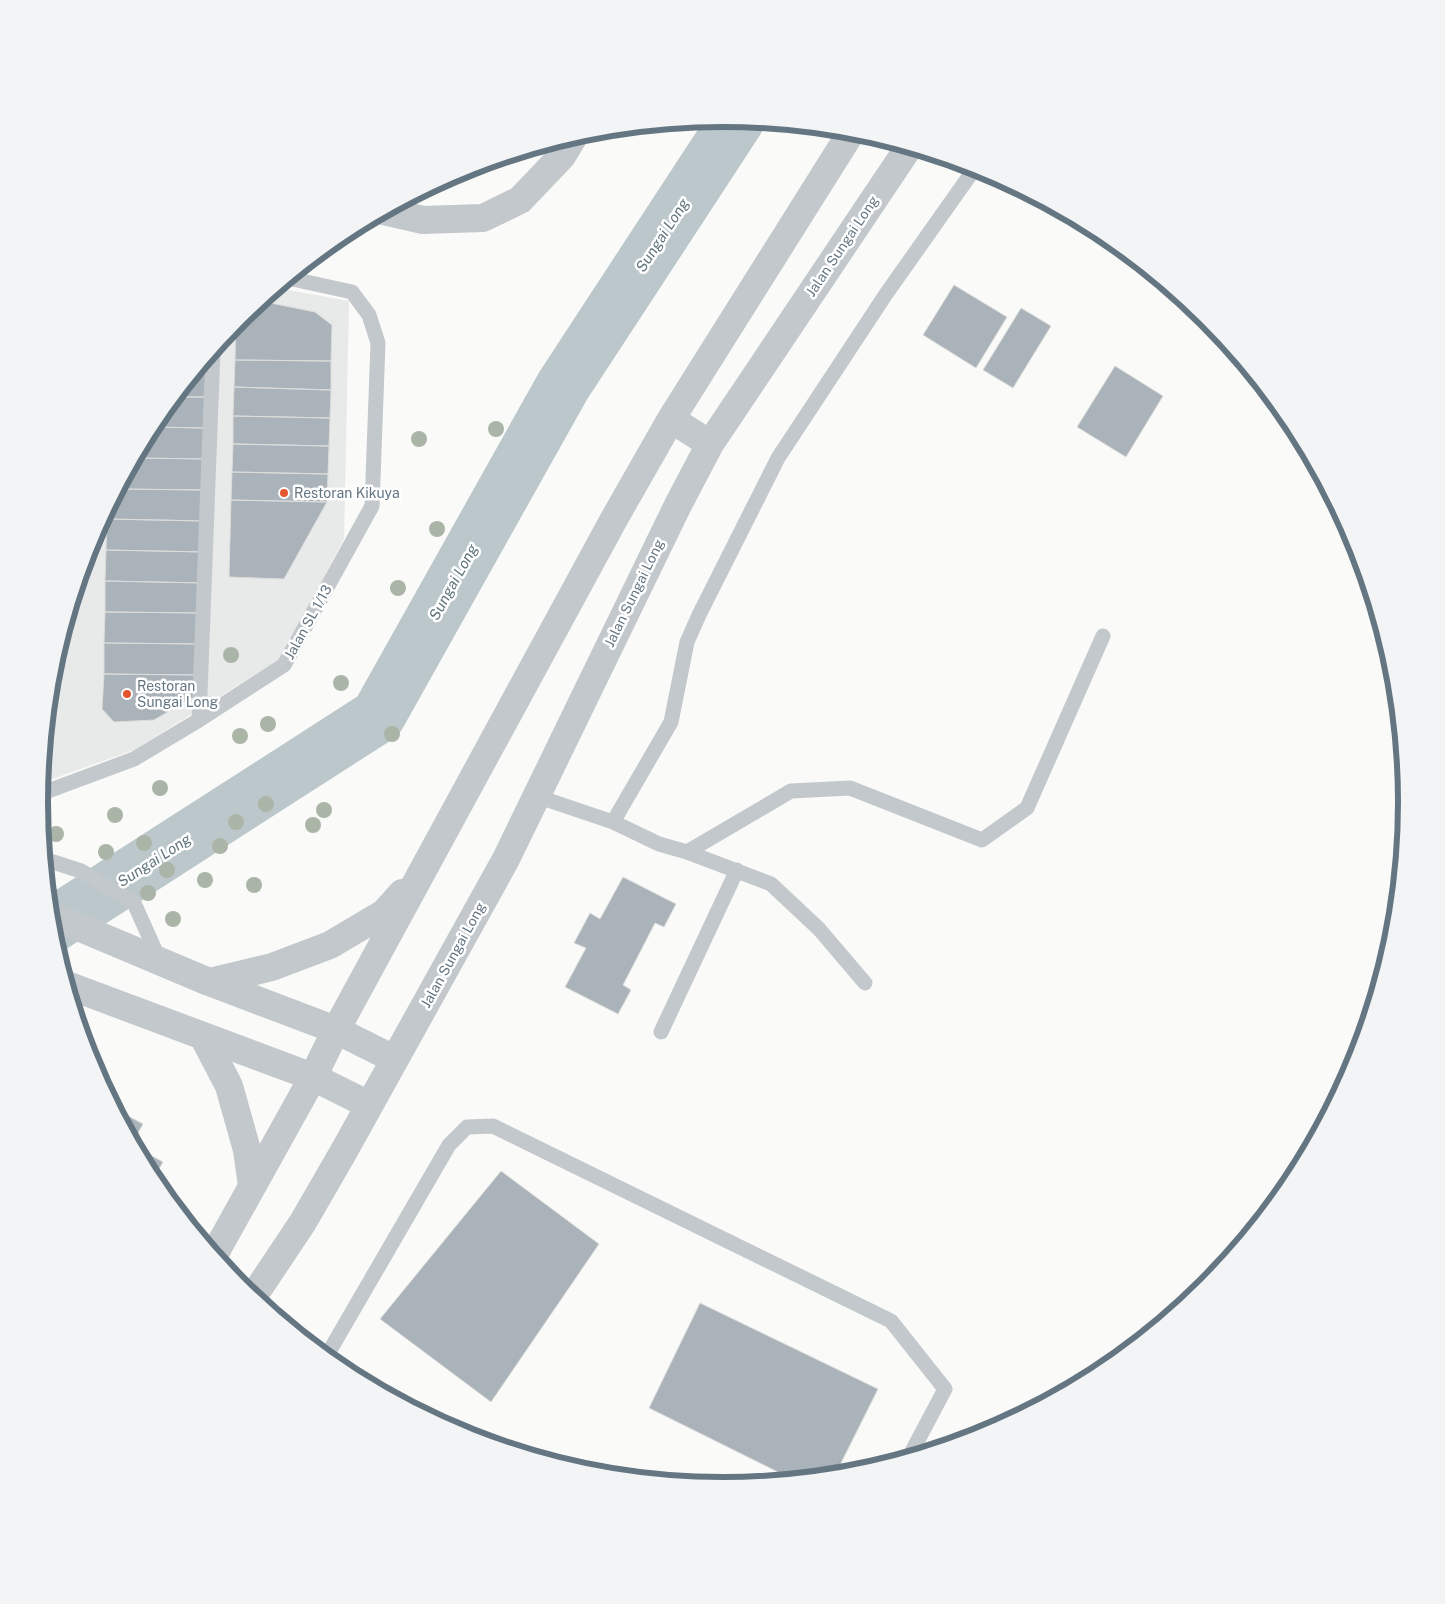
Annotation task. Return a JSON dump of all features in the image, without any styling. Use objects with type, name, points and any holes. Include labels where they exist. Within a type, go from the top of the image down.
[{"type":"street","points":[[217,1249],[313,1077],[336,1030],[609,528],[671,419],[847,139]]},
{"type":"street","points":[[393,213],[424,220],[483,218],[520,200],[562,156],[568,145]]},
{"type":"street","name":"Jalan Sungai Long","points":[[257,1290],[302,1222],[506,859],[678,505],[710,444],[906,153]]},
{"type":"street","points":[[671,419],[710,444]]},
{"type":"street","points":[[209,982],[272,967],[330,945],[384,913],[423,870]]},
{"type":"street","points":[[57,918],[209,982],[336,1030],[394,1060]]},
{"type":"street","points":[[74,988],[313,1077],[369,1105]]},
{"type":"street","points":[[203,1036],[229,1086],[247,1150],[252,1186]]},
{"type":"lane","points":[[613,822],[671,722],[687,642],[778,458],[886,294],[971,174]]},
{"type":"lane","name":"Jalan SL 1/13","points":[[48,791],[134,759],[284,665],[372,506],[378,342],[369,315],[352,292],[296,280]]},
{"type":"lane","points":[[199,720],[213,360]]},
{"type":"lane","points":[[687,852],[791,791],[850,788],[982,840],[1027,808],[1103,636]]},
{"type":"lane","points":[[536,796],[613,822],[659,844],[687,852],[771,884],[819,928],[865,983]]},
{"type":"lane","points":[[50,861],[81,872],[134,903],[161,962]]},
{"type":"lane","points":[[661,1032],[737,870]]},
{"type":"lane","points":[[330,1351],[450,1145],[466,1127],[493,1126],[891,1321],[945,1389],[913,1449]]},
{"type":"shaded area","points":[[284,289],[349,301],[344,539],[280,659],[134,750],[48,780],[53,714],[60,670],[83,585],[117,503],[161,427],[187,391],[245,325],[277,295]]},
{"type":"building","points":[[954,285],[1007,317],[976,368],[923,335]]},
{"type":"building","points":[[269,303],[315,312],[332,325],[331,361],[235,360],[236,335]]},
{"type":"building","points":[[1021,308],[1051,326],[1013,388],[983,370]]},
{"type":"building","points":[[235,360],[331,361],[331,390],[234,387]]},
{"type":"building","points":[[208,366],[208,366],[208,397],[183,397]]},
{"type":"building","points":[[1115,366],[1163,396],[1126,457],[1077,427]]},
{"type":"building","points":[[234,387],[331,390],[330,418],[233,416]]},
{"type":"building","points":[[183,397],[208,397],[207,428],[161,427]]},
{"type":"building","points":[[233,416],[330,418],[329,446],[233,444]]},
{"type":"building","points":[[161,427],[207,428],[207,459],[142,458]]},
{"type":"building","points":[[233,444],[329,446],[328,474],[232,472]]},
{"type":"building","points":[[142,458],[207,459],[206,490],[125,489]]},
{"type":"building","points":[[232,472],[328,474],[327,502],[231,500]]},
{"type":"building","points":[[125,489],[206,490],[205,521],[110,519]]},
{"type":"building","points":[[231,500],[327,502],[284,579],[229,577]]},
{"type":"building","points":[[110,519],[205,521],[205,552],[106,550],[107,526]]},
{"type":"building","points":[[106,550],[205,552],[204,583],[105,581]]},
{"type":"building","points":[[105,581],[204,583],[204,613],[105,612]]},
{"type":"building","points":[[105,612],[204,613],[203,644],[104,643]]},
{"type":"building","points":[[104,643],[203,644],[202,675],[104,674]]},
{"type":"building","points":[[104,674],[202,675],[202,692],[154,720],[114,722],[102,709]]},
{"type":"building","points":[[623,877],[676,904],[664,927],[655,923],[623,985],[631,990],[618,1014],[565,987],[586,948],[574,943],[590,913],[600,919]]},
{"type":"building","points":[[124,1114],[143,1124],[136,1136]]},
{"type":"building","points":[[146,1153],[163,1162],[158,1172]]},
{"type":"building","points":[[501,1171],[599,1244],[491,1402],[380,1319]]},
{"type":"building","points":[[700,1303],[878,1389],[839,1466],[782,1474],[649,1408]]},
{"type":"waterway","name":"Sungai Long","points":[[58,921],[378,716],[563,386],[732,127]]},
{"type":"place","name":"Restoran Kikuya","points":[[284,493]]},
{"type":"place","name":"Restoran Sungai Long","points":[[127,694]]}]
